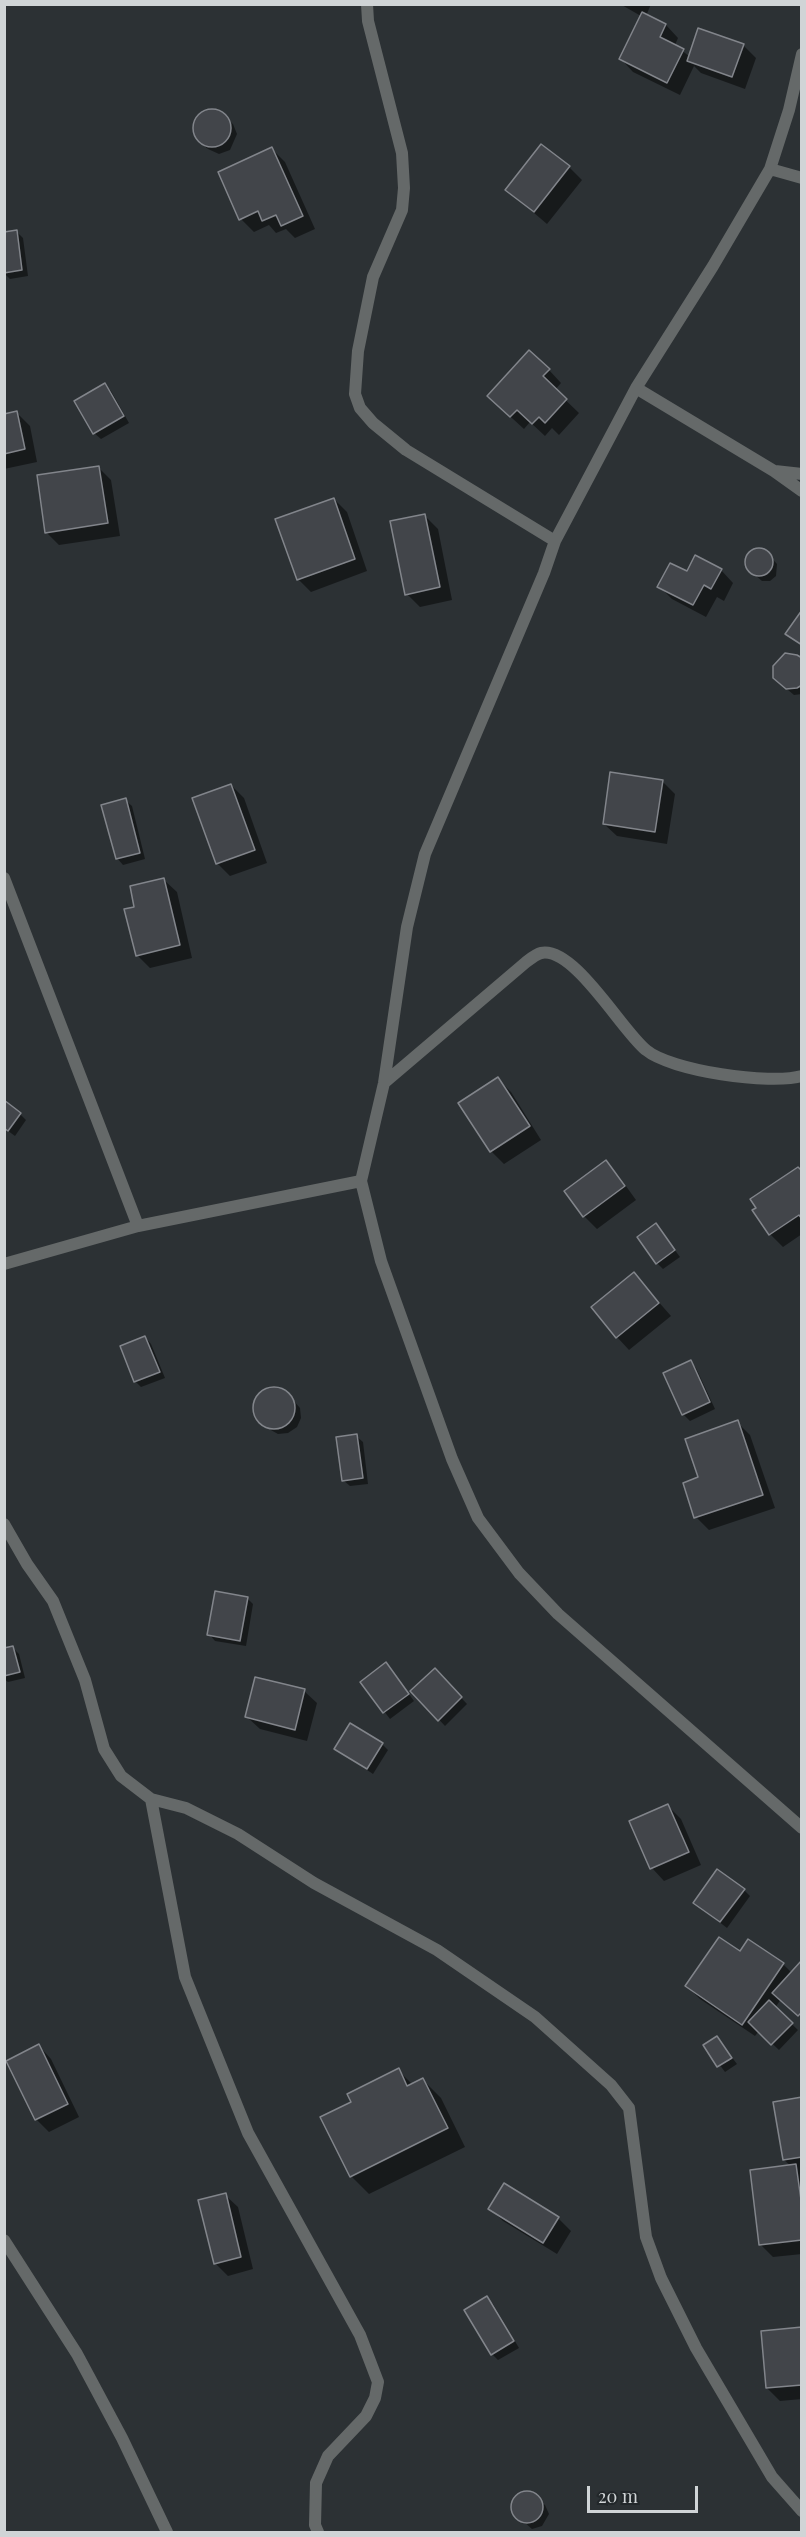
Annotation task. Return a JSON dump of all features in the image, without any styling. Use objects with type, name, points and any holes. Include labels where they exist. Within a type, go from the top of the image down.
[{"type":"street","points":[[367,4],[368,21],[402,153],[404,189],[402,210],[374,277],[358,351],[355,393],[360,408],[373,423],[406,450],[555,541]]},
{"type":"street","points":[[801,54],[789,110],[770,169],[713,266],[636,388],[555,541],[544,573],[424,854],[407,927],[384,1083],[361,1181],[381,1261],[452,1459],[478,1518],[519,1573],[558,1614],[801,1828]]},
{"type":"street","points":[[770,169],[801,178]]},
{"type":"street","points":[[636,388],[774,471],[801,491]]},
{"type":"street","points":[[774,471],[801,474]]},
{"type":"street","points":[[4,878],[138,1226]]},
{"type":"street","points":[[384,1083],[525,963],[540,953],[554,954],[577,969],[646,1051],[689,1069],[738,1077],[790,1079],[801,1076]]},
{"type":"street","points":[[4,1264],[138,1226],[361,1181]]},
{"type":"street","points":[[4,1524],[27,1564],[53,1601],[85,1680],[104,1749],[122,1776],[151,1799],[186,1808],[238,1834],[314,1883],[437,1950],[535,2017],[612,2085],[629,2108],[646,2237],[661,2277],[696,2348],[772,2477],[801,2511]]},
{"type":"street","points":[[151,1799],[185,1977],[248,2133],[360,2335],[378,2382],[375,2398],[366,2416],[328,2456],[315,2483],[315,2525],[318,2532]]},
{"type":"street","points":[[4,2240],[77,2354],[122,2438],[167,2532]]},
{"type":"building","points":[[642,12],[666,24],[660,37],[684,49],[667,83],[619,59]]},
{"type":"building","points":[[698,28],[744,44],[732,77],[687,61]]},
{"type":"building","points":[[212,109],[226,114],[231,128],[226,142],[212,147],[198,142],[193,128],[198,114]]},
{"type":"building","points":[[541,144],[570,166],[534,212],[505,190]]},
{"type":"building","points":[[272,147],[303,216],[281,226],[276,215],[262,221],[258,211],[239,220],[218,172]]},
{"type":"building","points":[[17,230],[22,270],[4,273],[4,232]]},
{"type":"building","points":[[529,350],[550,369],[543,376],[567,399],[545,423],[539,417],[532,424],[517,410],[510,417],[487,396]]},
{"type":"building","points":[[105,383],[124,416],[93,434],[74,401]]},
{"type":"building","points":[[17,411],[25,449],[4,454],[4,414]]},
{"type":"building","points":[[99,466],[108,523],[45,533],[37,475]]},
{"type":"building","points":[[334,498],[355,559],[297,580],[275,519]]},
{"type":"building","points":[[425,514],[440,587],[405,595],[390,521]]},
{"type":"building","points":[[759,548],[769,552],[773,562],[769,572],[759,576],[749,572],[745,562],[749,552]]},
{"type":"building","points":[[695,555],[722,569],[711,589],[704,585],[693,605],[657,587],[670,563],[687,571]]},
{"type":"building","points":[[802,610],[802,645],[785,634]]},
{"type":"building","points":[[785,653],[802,658],[802,685],[797,688],[786,689],[773,678],[773,666]]},
{"type":"building","points":[[610,772],[663,780],[655,832],[603,824]]},
{"type":"building","points":[[231,784],[255,850],[216,864],[192,798]]},
{"type":"building","points":[[126,798],[140,853],[116,859],[101,805]]},
{"type":"building","points":[[164,878],[180,945],[136,956],[124,909],[134,907],[130,886]]},
{"type":"building","points":[[498,1077],[530,1126],[490,1152],[458,1103]]},
{"type":"building","points":[[4,1100],[21,1113],[8,1131],[4,1128]]},
{"type":"building","points":[[606,1160],[625,1186],[583,1217],[564,1191]]},
{"type":"building","points":[[798,1167],[802,1171],[802,1219],[799,1215],[769,1235],[752,1210],[756,1208],[750,1199]]},
{"type":"building","points":[[656,1223],[675,1250],[656,1264],[637,1237]]},
{"type":"building","points":[[634,1272],[659,1303],[616,1338],[591,1307]]},
{"type":"building","points":[[145,1336],[160,1372],[134,1382],[120,1346]]},
{"type":"building","points":[[691,1360],[710,1402],[682,1415],[663,1373]]},
{"type":"building","points":[[274,1387],[288,1394],[295,1408],[288,1422],[274,1429],[260,1422],[253,1408],[260,1394]]},
{"type":"building","points":[[738,1420],[763,1495],[694,1518],[683,1483],[698,1477],[685,1439]]},
{"type":"building","points":[[357,1434],[363,1478],[342,1481],[336,1437]]},
{"type":"building","points":[[215,1591],[248,1597],[240,1641],[207,1635]]},
{"type":"building","points":[[13,1646],[20,1672],[4,1676],[4,1648]]},
{"type":"building","points":[[386,1662],[409,1694],[383,1713],[360,1682]]},
{"type":"building","points":[[435,1668],[462,1697],[438,1721],[410,1691]]},
{"type":"building","points":[[255,1677],[305,1689],[295,1730],[245,1717]]},
{"type":"building","points":[[350,1723],[383,1743],[367,1769],[334,1749]]},
{"type":"building","points":[[668,1804],[689,1852],[650,1869],[629,1821]]},
{"type":"building","points":[[717,1869],[745,1889],[720,1922],[693,1903]]},
{"type":"building","points":[[719,1937],[740,1951],[748,1939],[784,1963],[742,2025],[685,1986]]},
{"type":"building","points":[[802,1960],[802,2012],[798,2016],[772,1993]]},
{"type":"building","points":[[769,2000],[793,2023],[771,2045],[748,2022]]},
{"type":"building","points":[[717,2036],[732,2058],[717,2067],[703,2045]]},
{"type":"building","points":[[39,2044],[68,2104],[35,2120],[6,2061]]},
{"type":"building","points":[[399,2068],[407,2086],[423,2078],[448,2128],[350,2177],[320,2117],[351,2102],[347,2094]]},
{"type":"building","points":[[802,2097],[802,2157],[783,2160],[773,2102]]},
{"type":"building","points":[[796,2164],[802,2207],[802,2240],[759,2245],[750,2170]]},
{"type":"building","points":[[504,2183],[559,2217],[543,2243],[488,2209]]},
{"type":"building","points":[[226,2193],[241,2257],[214,2264],[198,2200]]},
{"type":"building","points":[[487,2296],[514,2341],[491,2355],[464,2310]]},
{"type":"building","points":[[802,2327],[802,2385],[766,2388],[761,2331]]},
{"type":"building","points":[[527,2491],[538,2496],[543,2507],[538,2518],[527,2523],[516,2518],[511,2507],[516,2496]]}]
